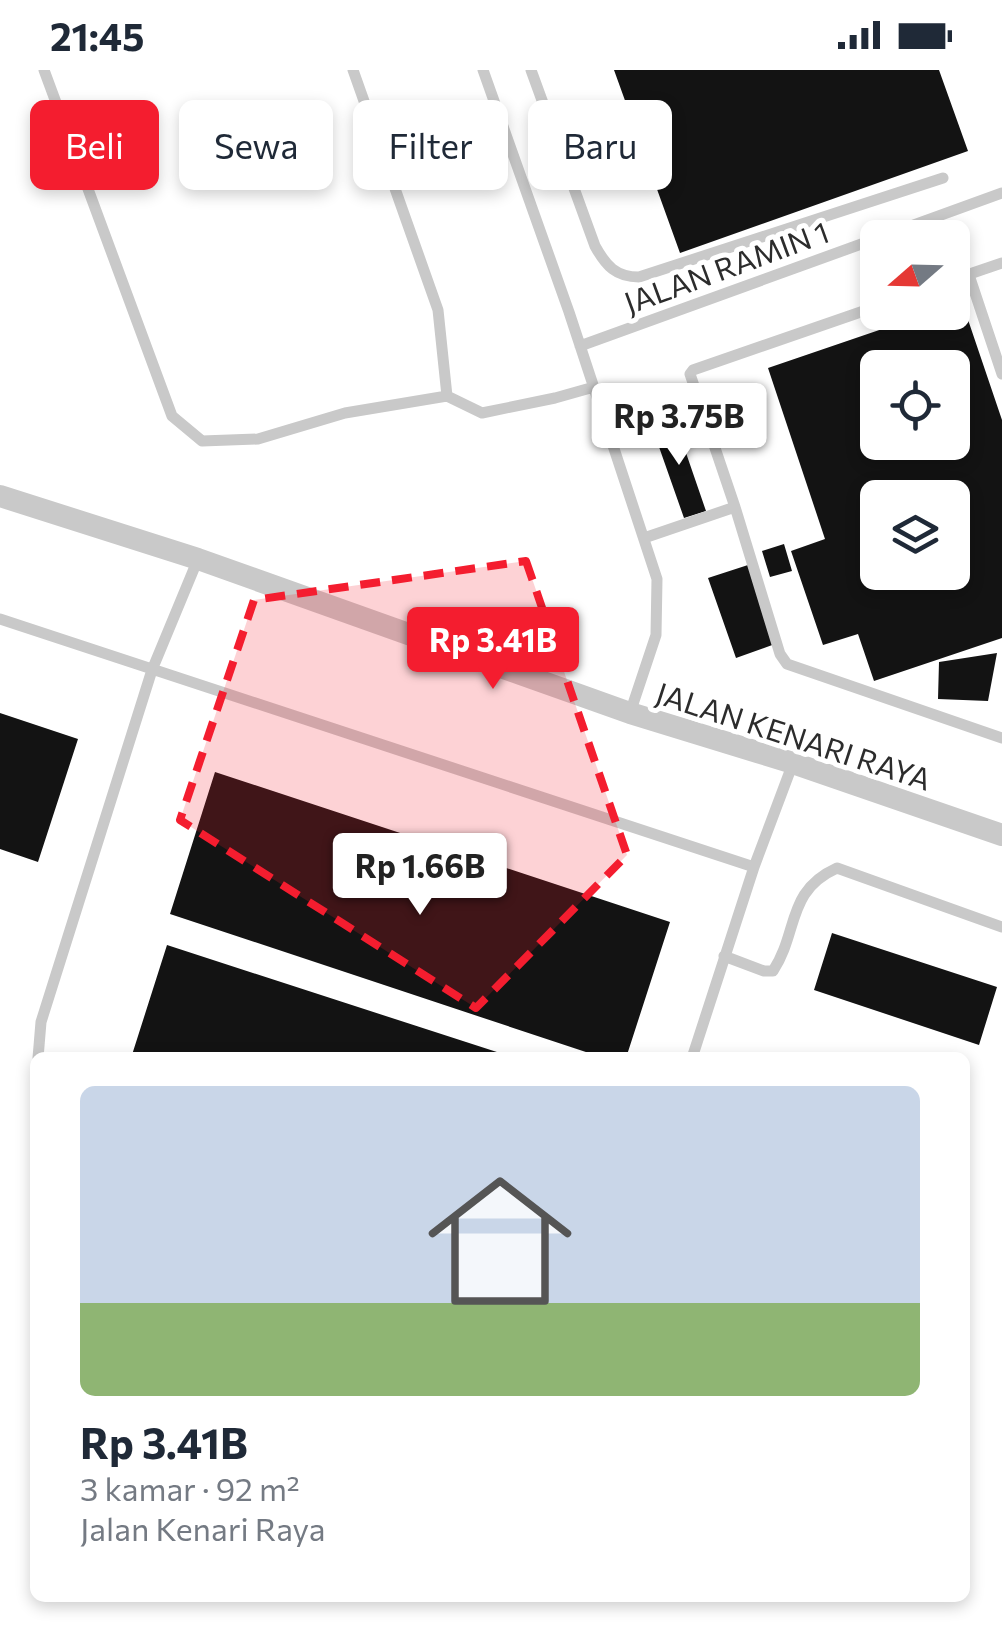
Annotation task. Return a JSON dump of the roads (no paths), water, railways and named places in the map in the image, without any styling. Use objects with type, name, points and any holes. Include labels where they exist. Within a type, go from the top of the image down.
[{"type":"street","name":"JALAN KENARI RAYA","points":[[0,496],[198,558],[630,713],[793,763],[1002,835]]},
{"type":"lane","points":[[44,70],[172,416],[188,432],[202,440],[258,439],[345,413],[447,396],[482,413],[594,387]]},
{"type":"lane","points":[[353,70],[438,310],[447,396]]},
{"type":"lane","points":[[483,70],[657,579],[656,635],[630,713]]},
{"type":"lane","points":[[531,70],[595,246],[604,263],[626,277],[943,178]]},
{"type":"lane","name":"JALAN RAMIN 1","points":[[580,346],[1002,193]]},
{"type":"lane","points":[[970,275],[1002,263]]},
{"type":"lane","points":[[970,278],[1002,374]]},
{"type":"lane","points":[[860,312],[692,371],[690,379],[780,654],[788,664],[1002,738]]},
{"type":"lane","points":[[644,538],[735,507]]},
{"type":"lane","points":[[38,1052],[41,1022],[152,670],[198,558]]},
{"type":"lane","points":[[0,619],[754,867]]},
{"type":"lane","points":[[694,1052],[754,867],[793,763]]},
{"type":"lane","points":[[724,956],[764,971],[773,970],[804,892],[818,877],[836,868],[1002,927]]}]
